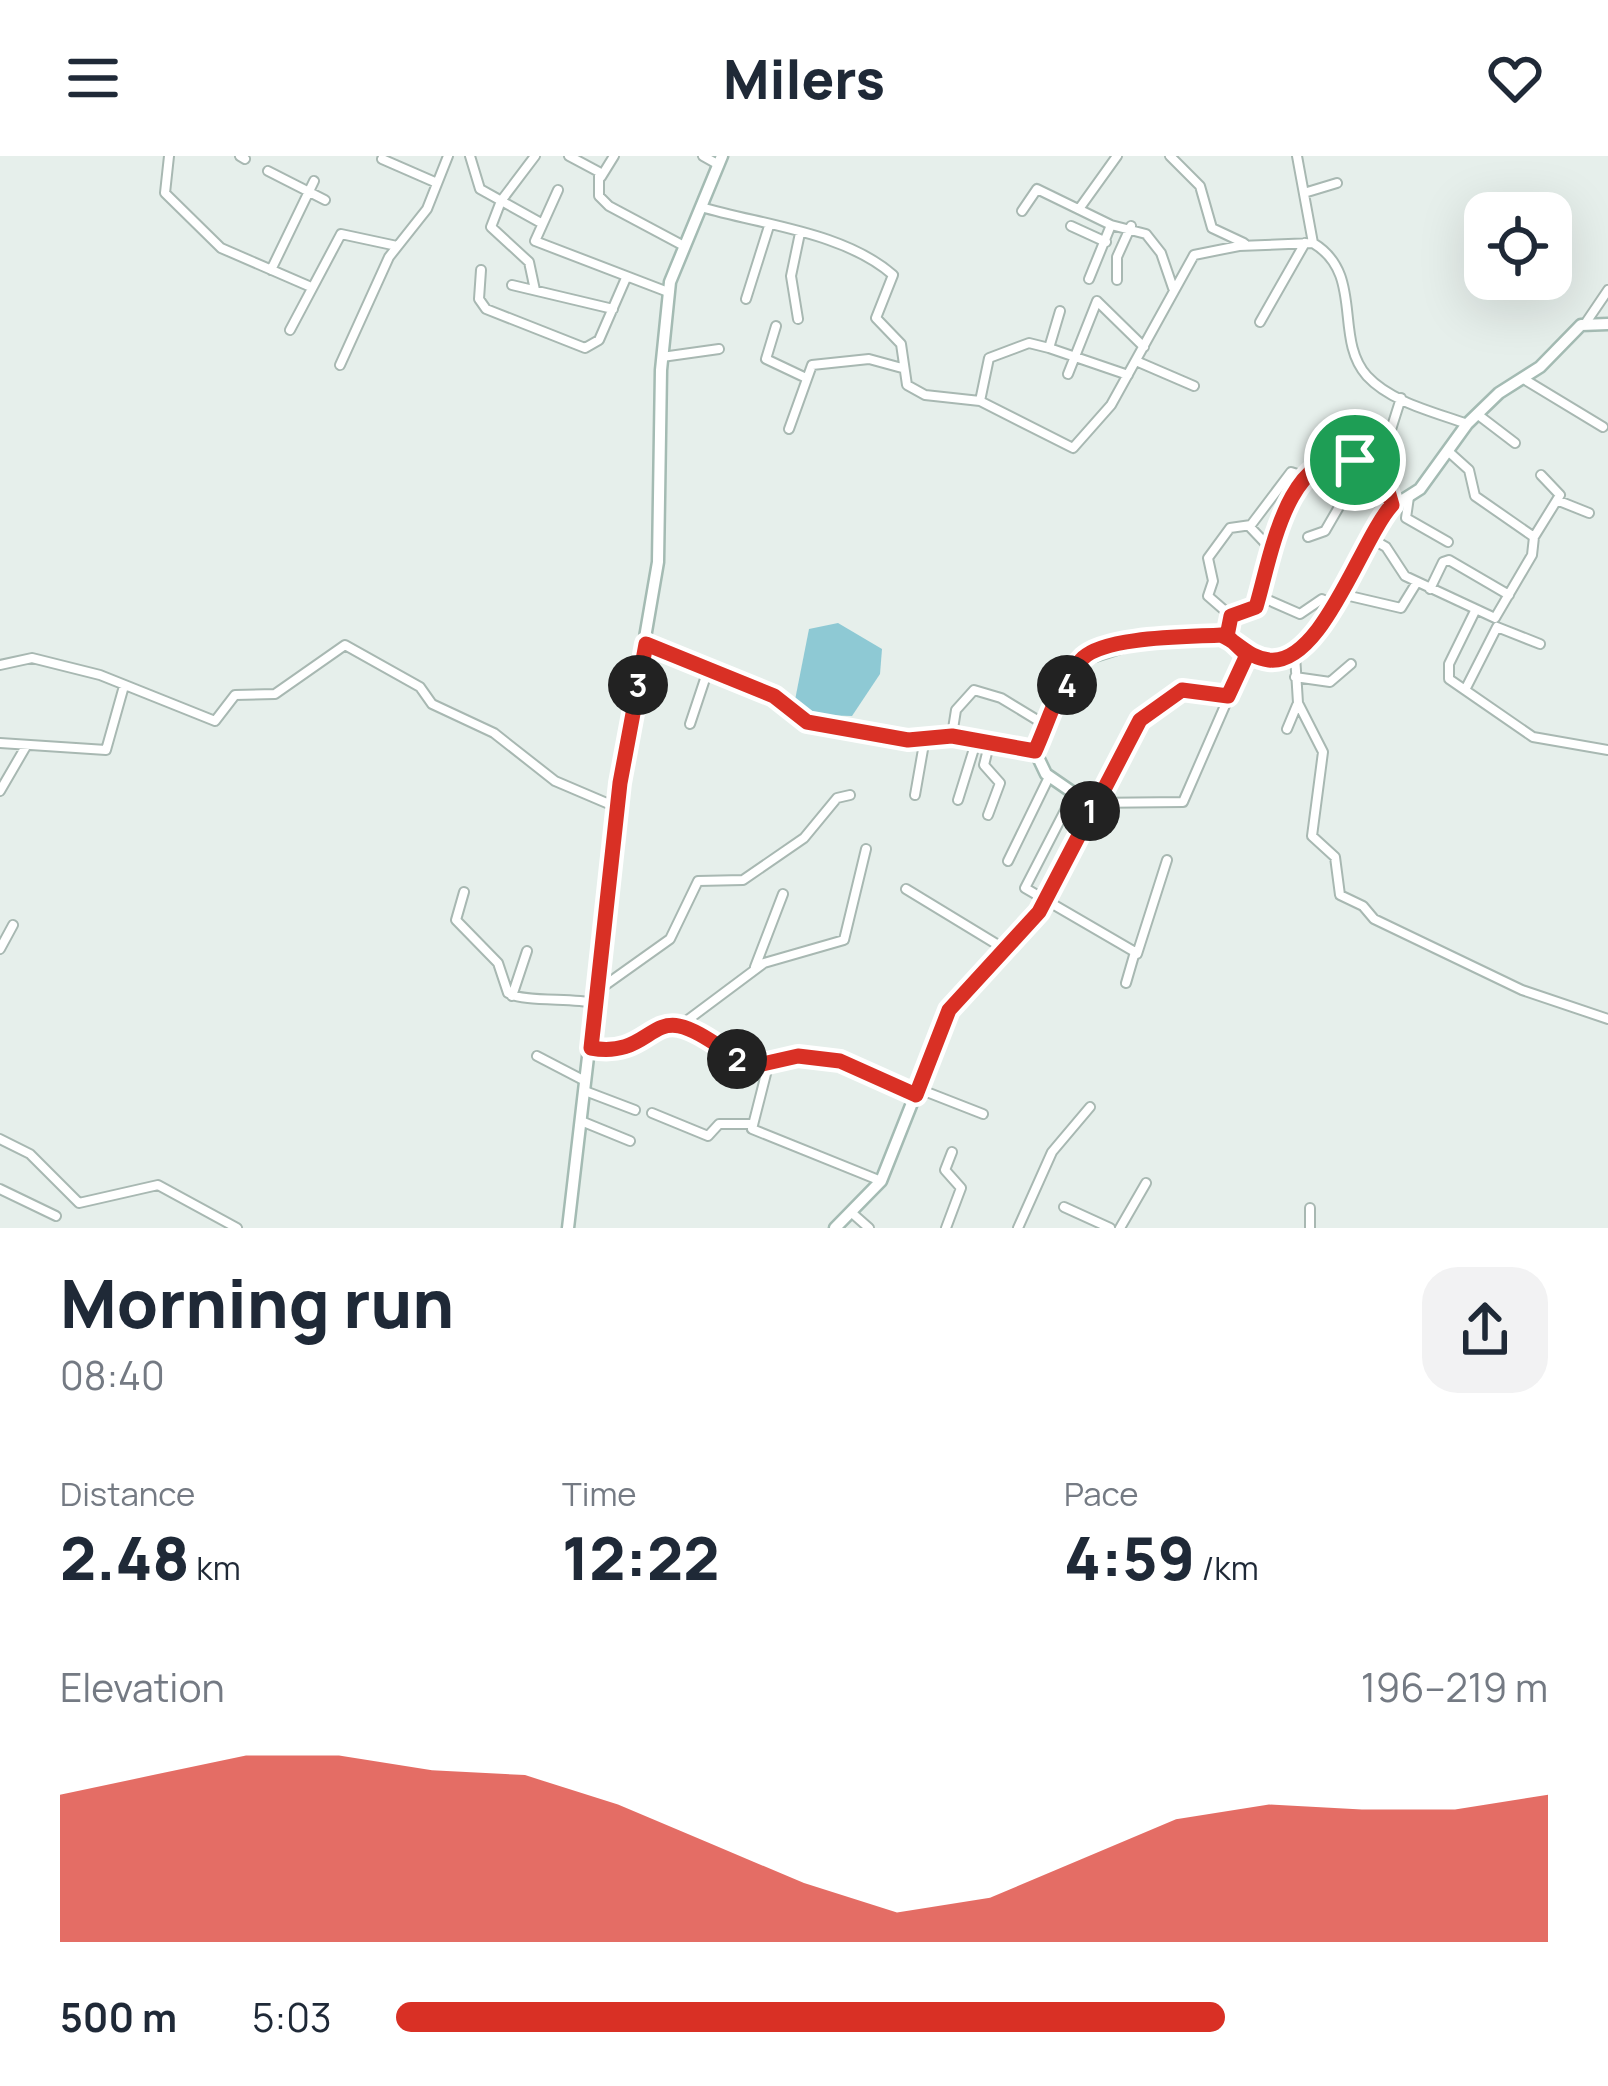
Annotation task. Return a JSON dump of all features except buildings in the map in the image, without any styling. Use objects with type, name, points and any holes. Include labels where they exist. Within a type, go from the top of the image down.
[{"type":"street","points":[[170,156],[168,196],[221,248],[311,287]]},
{"type":"street","points":[[340,365],[397,245],[420,221],[448,156]]},
{"type":"street","points":[[470,156],[480,188],[541,223]]},
{"type":"street","points":[[535,156],[501,201],[492,229],[530,262],[535,290]]},
{"type":"street","points":[[569,156],[594,168],[600,178]]},
{"type":"street","points":[[614,156],[600,178],[599,196],[684,246]]},
{"type":"street","points":[[568,1228],[618,807],[658,562],[668,292],[720,160],[703,156]]},
{"type":"street","points":[[1079,208],[1117,156]]},
{"type":"street","points":[[1169,156],[1200,186],[1212,227],[1250,246]]},
{"type":"street","points":[[1260,322],[1309,243],[1297,156]]},
{"type":"street","points":[[382,159],[437,183]]},
{"type":"street","points":[[268,171],[312,186],[325,200]]},
{"type":"street","points":[[1304,193],[1336,183]]},
{"type":"street","points":[[271,270],[312,186]]},
{"type":"street","points":[[1022,211],[1037,189],[1111,225],[1131,226],[1157,245],[1174,290]]},
{"type":"street","points":[[558,190],[534,238],[538,244],[668,292]]},
{"type":"street","points":[[701,207],[800,232],[865,256],[892,274],[875,316],[901,344],[904,382],[916,392],[980,400],[1073,448],[1102,418],[1194,255],[1309,243],[1338,267],[1345,283],[1359,366],[1400,398],[1467,424]]},
{"type":"street","points":[[1089,279],[1111,225]]},
{"type":"street","points":[[746,299],[769,226]]},
{"type":"street","points":[[1071,226],[1106,242]]},
{"type":"street","points":[[1118,280],[1117,257],[1131,226]]},
{"type":"street","points":[[798,319],[791,276],[800,232]]},
{"type":"street","points":[[290,330],[341,234],[397,245]]},
{"type":"street","points":[[481,269],[479,299],[490,313],[594,350],[626,278]]},
{"type":"street","points":[[512,285],[613,309]]},
{"type":"street","points":[[1035,751],[1086,655],[1159,635],[1227,636],[1247,655],[1279,660],[1294,655],[1338,600],[1390,508],[1409,497],[1467,424],[1587,321],[1608,290]]},
{"type":"street","points":[[1068,374],[1096,301],[1144,347]]},
{"type":"street","points":[[1049,348],[1060,310]]},
{"type":"street","points":[[1587,321],[1608,324]]},
{"type":"street","points":[[776,326],[766,360],[804,376]]},
{"type":"street","points":[[980,400],[989,358],[1029,344],[1128,375]]},
{"type":"street","points":[[662,357],[719,349]]},
{"type":"street","points":[[789,430],[804,376],[816,364],[868,359],[902,368]]},
{"type":"street","points":[[1136,361],[1194,386]]},
{"type":"street","points":[[1522,378],[1603,427]]},
{"type":"street","points":[[1390,508],[1384,473],[1400,398]]},
{"type":"street","points":[[1478,414],[1516,442]]},
{"type":"street","points":[[1449,452],[1466,464],[1475,496],[1534,536]]},
{"type":"street","points":[[1231,616],[1255,608],[1268,546],[1315,468],[1344,458],[1384,473]]},
{"type":"street","points":[[1231,616],[1208,596],[1213,577],[1206,563],[1230,528],[1249,526],[1291,472],[1307,477]]},
{"type":"street","points":[[1368,494],[1384,473]]},
{"type":"street","points":[[1465,690],[1494,623],[1532,555],[1534,536],[1559,501],[1557,488],[1541,476]]},
{"type":"street","points":[[1308,537],[1324,530],[1347,494],[1368,494],[1390,508]]},
{"type":"street","points":[[1409,497],[1406,518],[1448,542]]},
{"type":"street","points":[[1559,501],[1589,512]]},
{"type":"street","points":[[1249,526],[1268,546]]},
{"type":"street","points":[[1370,538],[1417,582],[1540,644]]},
{"type":"street","points":[[1430,589],[1443,562],[1449,560],[1509,595]]},
{"type":"street","points":[[1259,596],[1300,614],[1322,599],[1401,608],[1417,582]]},
{"type":"street","points":[[1475,611],[1448,672],[1465,690],[1533,736],[1608,750]]},
{"type":"street","points":[[1227,636],[1231,616]]},
{"type":"street","points":[[646,644],[774,696],[807,722],[908,740],[952,736],[1035,751],[1049,777],[1093,802],[1168,806],[1183,802],[1247,655]]},
{"type":"street","points":[[0,665],[32,658],[215,721],[234,696],[275,694],[346,646],[420,687],[435,706],[494,733],[555,781],[618,807]]},
{"type":"street","points":[[1294,655],[1298,704],[1323,758],[1312,836],[1335,857],[1340,895],[1364,906],[1374,919],[1522,990],[1608,1019]]},
{"type":"street","points":[[1295,676],[1323,686],[1351,664]]},
{"type":"street","points":[[690,724],[709,667]]},
{"type":"street","points":[[0,743],[25,748],[61,743],[108,749],[124,686]]},
{"type":"street","points":[[835,1228],[881,1181],[949,1010],[1045,904],[1130,732],[1159,702],[1194,689],[1228,696]]},
{"type":"street","points":[[952,736],[956,710],[974,690],[1001,698],[1047,726]]},
{"type":"street","points":[[1287,729],[1298,704]]},
{"type":"street","points":[[915,795],[925,738]]},
{"type":"street","points":[[958,800],[977,739]]},
{"type":"street","points":[[988,815],[1000,783],[985,765],[990,741]]},
{"type":"street","points":[[0,791],[25,748]]},
{"type":"street","points":[[1008,861],[1049,777]]},
{"type":"street","points":[[1075,793],[1026,880],[1027,891],[1137,955]]},
{"type":"street","points":[[512,996],[596,997],[670,939],[698,881],[735,882],[754,873],[804,838],[837,798],[850,795]]},
{"type":"street","points":[[591,1048],[623,1052],[659,1028],[680,1026],[705,1012],[754,968],[844,940],[866,849]]},
{"type":"street","points":[[1126,983],[1168,860]]},
{"type":"street","points":[[906,889],[1003,948]]},
{"type":"street","points":[[464,892],[456,920],[498,963],[512,996]]},
{"type":"street","points":[[754,968],[783,894]]},
{"type":"street","points":[[0,950],[13,925]]},
{"type":"street","points":[[512,996],[526,951]]},
{"type":"street","points":[[680,1026],[733,1058],[768,1066],[798,1056],[840,1061],[983,1114]]},
{"type":"street","points":[[536,1056],[634,1110]]},
{"type":"street","points":[[751,1124],[768,1066]]},
{"type":"street","points":[[1018,1228],[1052,1152],[1090,1107]]},
{"type":"street","points":[[652,1113],[708,1136],[719,1124],[751,1124]]},
{"type":"street","points":[[581,1121],[630,1141]]},
{"type":"street","points":[[751,1124],[757,1132],[881,1181]]},
{"type":"street","points":[[0,1138],[30,1154],[82,1204],[154,1184],[237,1228]]},
{"type":"street","points":[[946,1228],[961,1188],[945,1170],[952,1152]]},
{"type":"street","points":[[1120,1228],[1146,1183]]},
{"type":"street","points":[[0,1189],[56,1216]]},
{"type":"street","points":[[1064,1207],[1110,1228]]},
{"type":"street","points":[[1310,1208],[1310,1228]]},
{"type":"street","points":[[852,1213],[869,1228]]},
{"type":"water","points":[[838,623],[882,649],[880,674],[852,716],[818,715],[795,700],[809,629]]},
{"type":"route","points":[[1355,460],[1340,459],[1315,468],[1268,546],[1256,607],[1231,616],[1227,636],[1241,652],[1247,655],[1228,696],[1203,689],[1169,694],[1130,732],[1098,801],[1088,802],[1089,816],[1045,904],[968,982],[949,1010],[916,1095],[840,1061],[798,1056],[754,1066],[680,1026],[659,1028],[623,1052],[591,1048],[620,783],[646,644],[686,656],[774,696],[807,722],[908,740],[952,736],[1035,751],[1076,667],[1090,652],[1159,635],[1221,635],[1241,652],[1255,657],[1279,660],[1294,655],[1344,590],[1392,505],[1382,470],[1355,460]]}]
